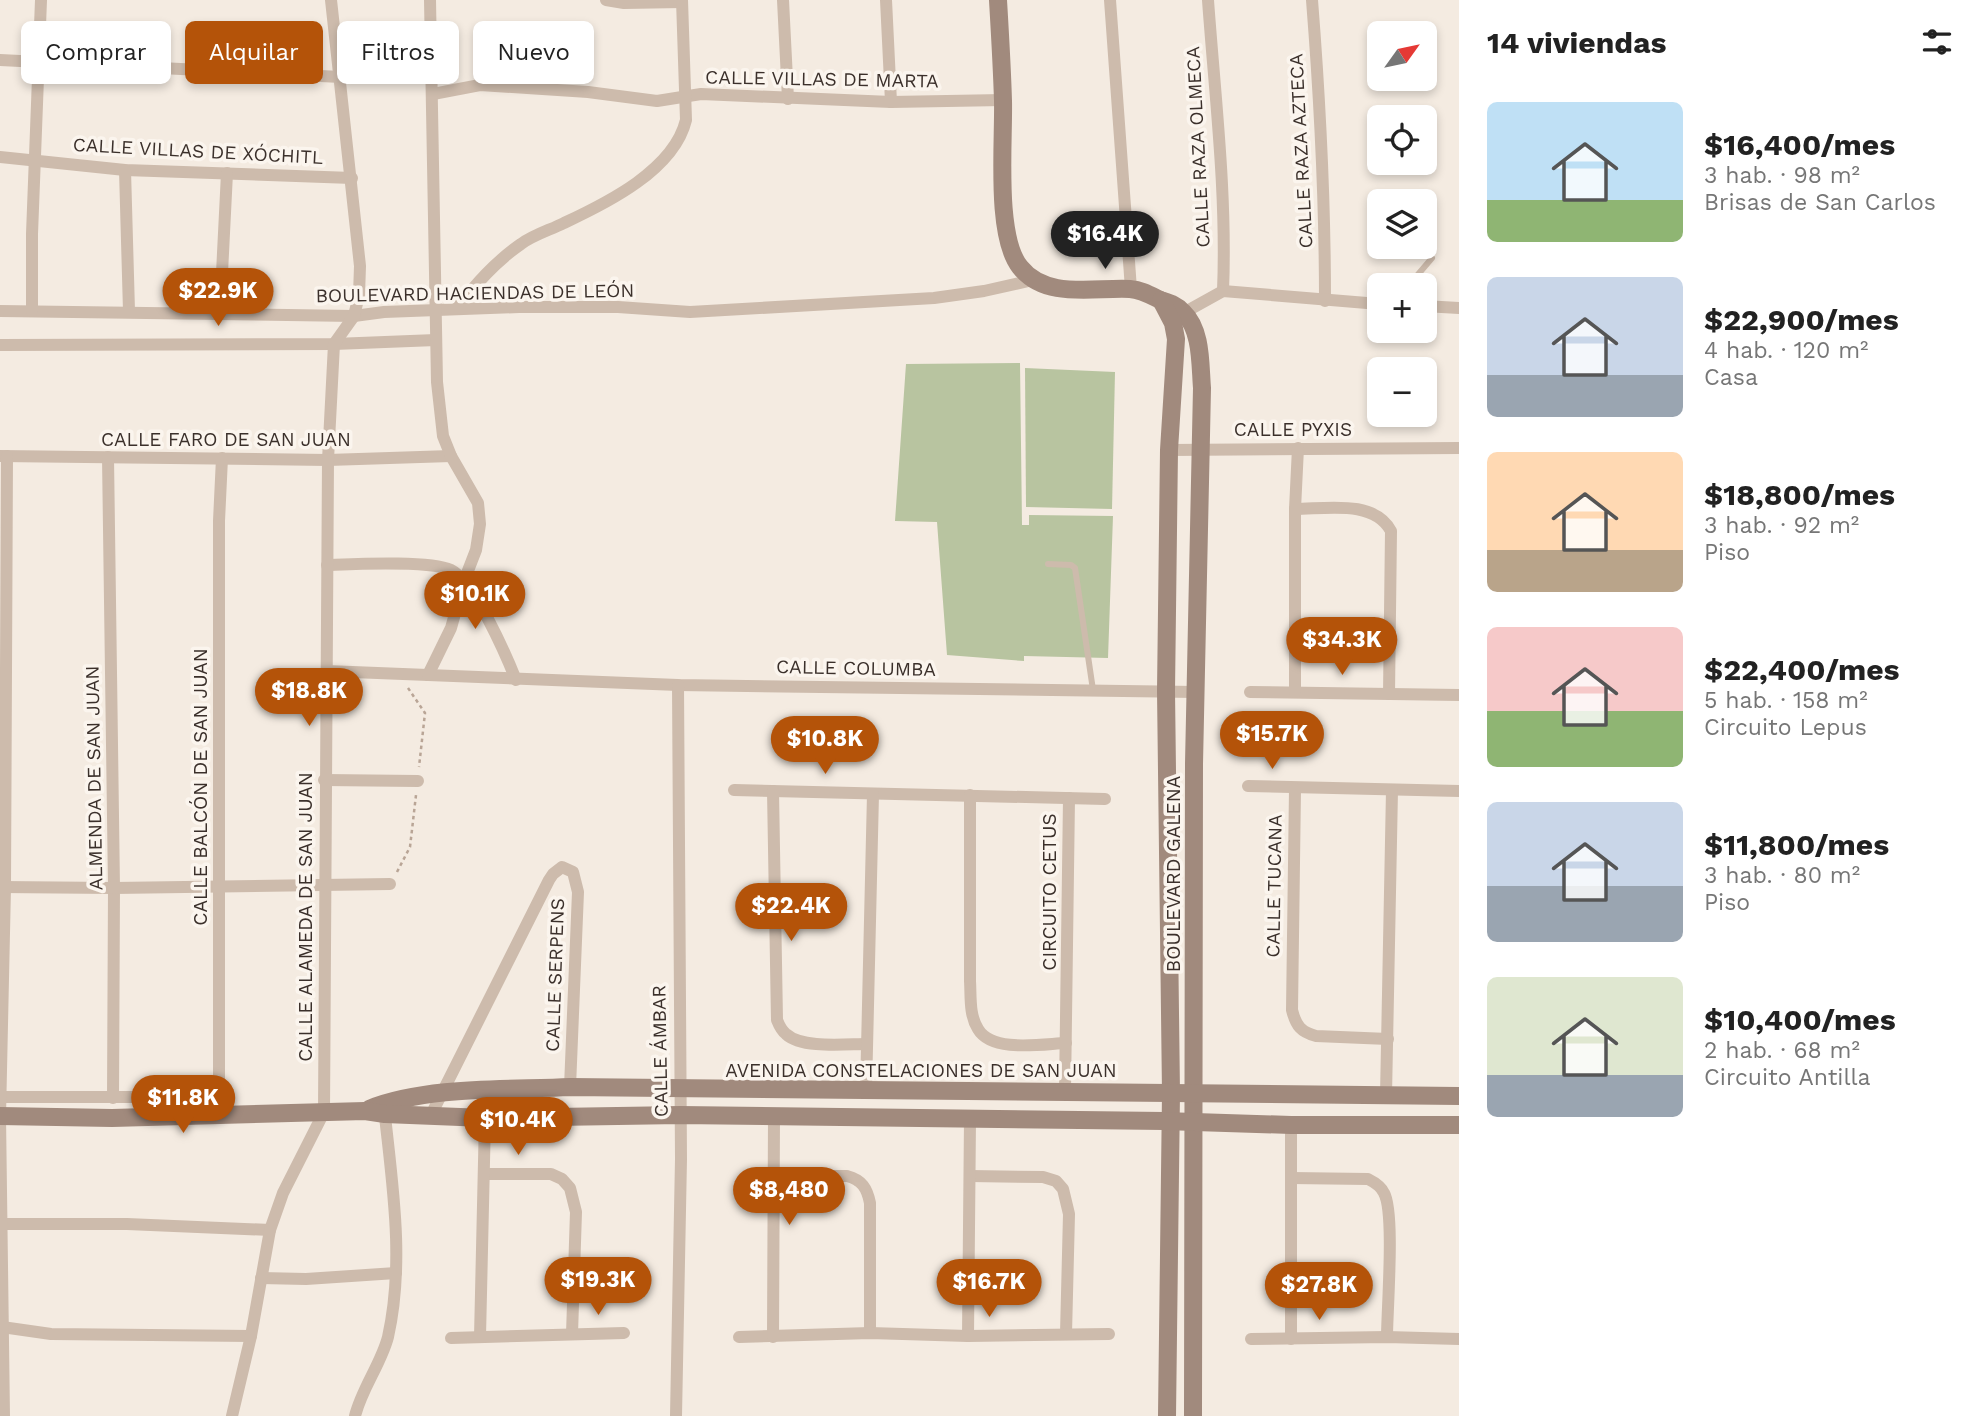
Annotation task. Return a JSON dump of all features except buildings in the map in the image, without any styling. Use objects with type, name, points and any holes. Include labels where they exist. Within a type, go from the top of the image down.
[{"type":"street","points":[[40,21],[41,0]]},
{"type":"street","points":[[331,0],[337,46]]},
{"type":"street","points":[[428,675],[451,628],[476,550],[480,524],[478,503],[451,456],[443,436],[437,382],[430,0]]},
{"type":"street","points":[[457,308],[483,275],[522,243],[597,207],[655,168],[672,151],[683,134],[687,96],[682,1],[624,3],[606,0]]},
{"type":"street","points":[[783,0],[788,99]]},
{"type":"street","points":[[886,0],[891,102]]},
{"type":"street","points":[[998,0],[1007,236],[1012,254],[1033,280],[1075,290],[1131,289],[1144,292],[1161,300],[1178,316],[1223,291],[1367,303]]},
{"type":"street","points":[[1110,0],[1131,289]]},
{"type":"street","name":"CALLE RAZA OLMECA","points":[[1208,0],[1222,197],[1223,291]]},
{"type":"street","name":"CALLE RAZA AZTECA","points":[[1312,0],[1323,150],[1325,301]]},
{"type":"street","points":[[0,60],[21,62]]},
{"type":"street","points":[[171,69],[337,77]]},
{"type":"street","points":[[32,311],[37,84]]},
{"type":"street","points":[[334,344],[354,316],[359,295],[360,266],[342,84]]},
{"type":"street","name":"CALLE VILLAS DE MARTA","points":[[433,94],[480,85],[588,92],[657,101],[718,95],[891,102],[1003,100]]},
{"type":"street","name":"CALLE VILLAS DE XÓCHITL","points":[[0,157],[125,170],[352,178]]},
{"type":"street","points":[[125,170],[129,311]]},
{"type":"street","points":[[220,313],[227,173]]},
{"type":"street","name":"BOULEVARD HACIENDAS DE LEÓN","points":[[0,311],[354,316],[457,308],[618,307],[690,312],[934,298],[1033,280]]},
{"type":"street","points":[[1437,307],[1459,308]]},
{"type":"street","name":"BOULEVARD GALENA","points":[[1178,316],[1196,333],[1202,388],[1195,692],[1193,1416]]},
{"type":"street","name":"BOULEVARD GALENA","points":[[1167,1416],[1171,1093],[1166,691],[1169,450],[1178,316]]},
{"type":"street","points":[[0,345],[334,344],[436,340]]},
{"type":"street","name":"CALLE ALAMEDA DE SAN JUAN","points":[[324,1112],[328,460],[334,344]]},
{"type":"street","points":[[1295,692],[1295,509],[1298,448]]},
{"type":"street","name":"CALLE PYXIS","points":[[1169,450],[1459,448]]},
{"type":"street","points":[[3,456],[0,1116],[4,1416]]},
{"type":"street","name":"CALLE FARO DE SAN JUAN","points":[[3,456],[328,460],[451,456]]},
{"type":"street","name":"ALMENDA DE SAN JUAN","points":[[108,457],[114,888],[113,1098]]},
{"type":"street","name":"CALLE BALCÓN DE SAN JUAN","points":[[219,1106],[219,521],[222,458]]},
{"type":"street","points":[[1295,509],[1362,509],[1387,523],[1391,531],[1389,694]]},
{"type":"street","points":[[327,565],[398,564],[443,567],[453,571],[464,582],[500,642],[516,680]]},
{"type":"street","name":"CALLE COLUMBA","points":[[327,671],[678,685],[1195,692]]},
{"type":"street","name":"CALLE ÁMBAR","points":[[676,1416],[681,1172],[678,685]]},
{"type":"street","points":[[1251,692],[1459,695]]},
{"type":"street","points":[[324,780],[418,781]]},
{"type":"street","points":[[1248,786],[1295,789]]},
{"type":"street","name":"CALLE TUCANA","points":[[1388,1039],[1305,1034],[1295,1021],[1292,1010],[1295,789],[1459,791]]},
{"type":"street","name":"CIRCUITO CETUS","points":[[734,790],[1069,798],[1065,1091]]},
{"type":"street","points":[[1386,1096],[1392,790]]},
{"type":"street","points":[[772,791],[777,1020],[784,1034],[796,1041],[813,1044],[867,1044]]},
{"type":"street","points":[[866,1090],[873,793]]},
{"type":"street","points":[[970,795],[970,981],[972,1011],[977,1028],[984,1037],[998,1044],[1066,1043]]},
{"type":"street","points":[[1069,798],[1105,799]]},
{"type":"street","name":"CALLE SERPENS","points":[[442,1093],[549,880],[558,869],[567,868],[573,872],[578,892],[570,1087]]},
{"type":"street","points":[[2,887],[390,884]]},
{"type":"street","name":"AVENIDA CONSTELACIONES DE SAN JUAN","points":[[384,1109],[442,1093],[570,1087],[1459,1096]]},
{"type":"street","points":[[431,1115],[442,1093]]},
{"type":"street","points":[[1,1097],[113,1098],[324,1112],[384,1109],[485,1118],[680,1115],[1291,1125],[1459,1125]]},
{"type":"street","points":[[0,1116],[112,1118],[219,1106]]},
{"type":"street","points":[[355,1416],[387,1339],[396,1273],[397,1226],[384,1109]]},
{"type":"street","points":[[232,1416],[251,1336],[270,1230],[283,1193],[324,1112]]},
{"type":"street","points":[[773,1337],[774,1117]]},
{"type":"street","points":[[480,1337],[485,1118]]},
{"type":"street","points":[[968,1336],[971,1119]]},
{"type":"street","points":[[1291,1125],[1291,1339]]},
{"type":"street","points":[[485,1174],[551,1174],[562,1179],[570,1188],[576,1212],[572,1334]]},
{"type":"street","points":[[772,1176],[847,1176],[856,1178],[868,1192],[870,1333]]},
{"type":"street","points":[[970,1176],[1043,1177],[1056,1181],[1063,1189],[1069,1214],[1066,1334]]},
{"type":"street","points":[[1291,1178],[1368,1178],[1384,1193],[1390,1217],[1387,1337]]},
{"type":"street","points":[[1,1224],[127,1224],[270,1230]]},
{"type":"street","points":[[261,1278],[306,1279],[396,1273]]},
{"type":"street","points":[[2,1327],[51,1334],[251,1336]]},
{"type":"street","points":[[451,1338],[624,1333]]},
{"type":"street","points":[[739,1337],[870,1333],[968,1336],[1109,1334]]},
{"type":"street","points":[[1251,1339],[1459,1339]]},
{"type":"lane","points":[[1419,273],[1431,259]]},
{"type":"lane","points":[[1048,564],[1071,565],[1075,568],[1093,690]]},
{"type":"green space","points":[[1020,363],[1022,525],[1029,525],[1029,515],[1113,516],[1108,658],[1024,656],[1024,661],[947,655],[937,522],[895,521],[906,364]]},
{"type":"green space","points":[[1025,368],[1115,372],[1112,509],[1026,507]]}]
